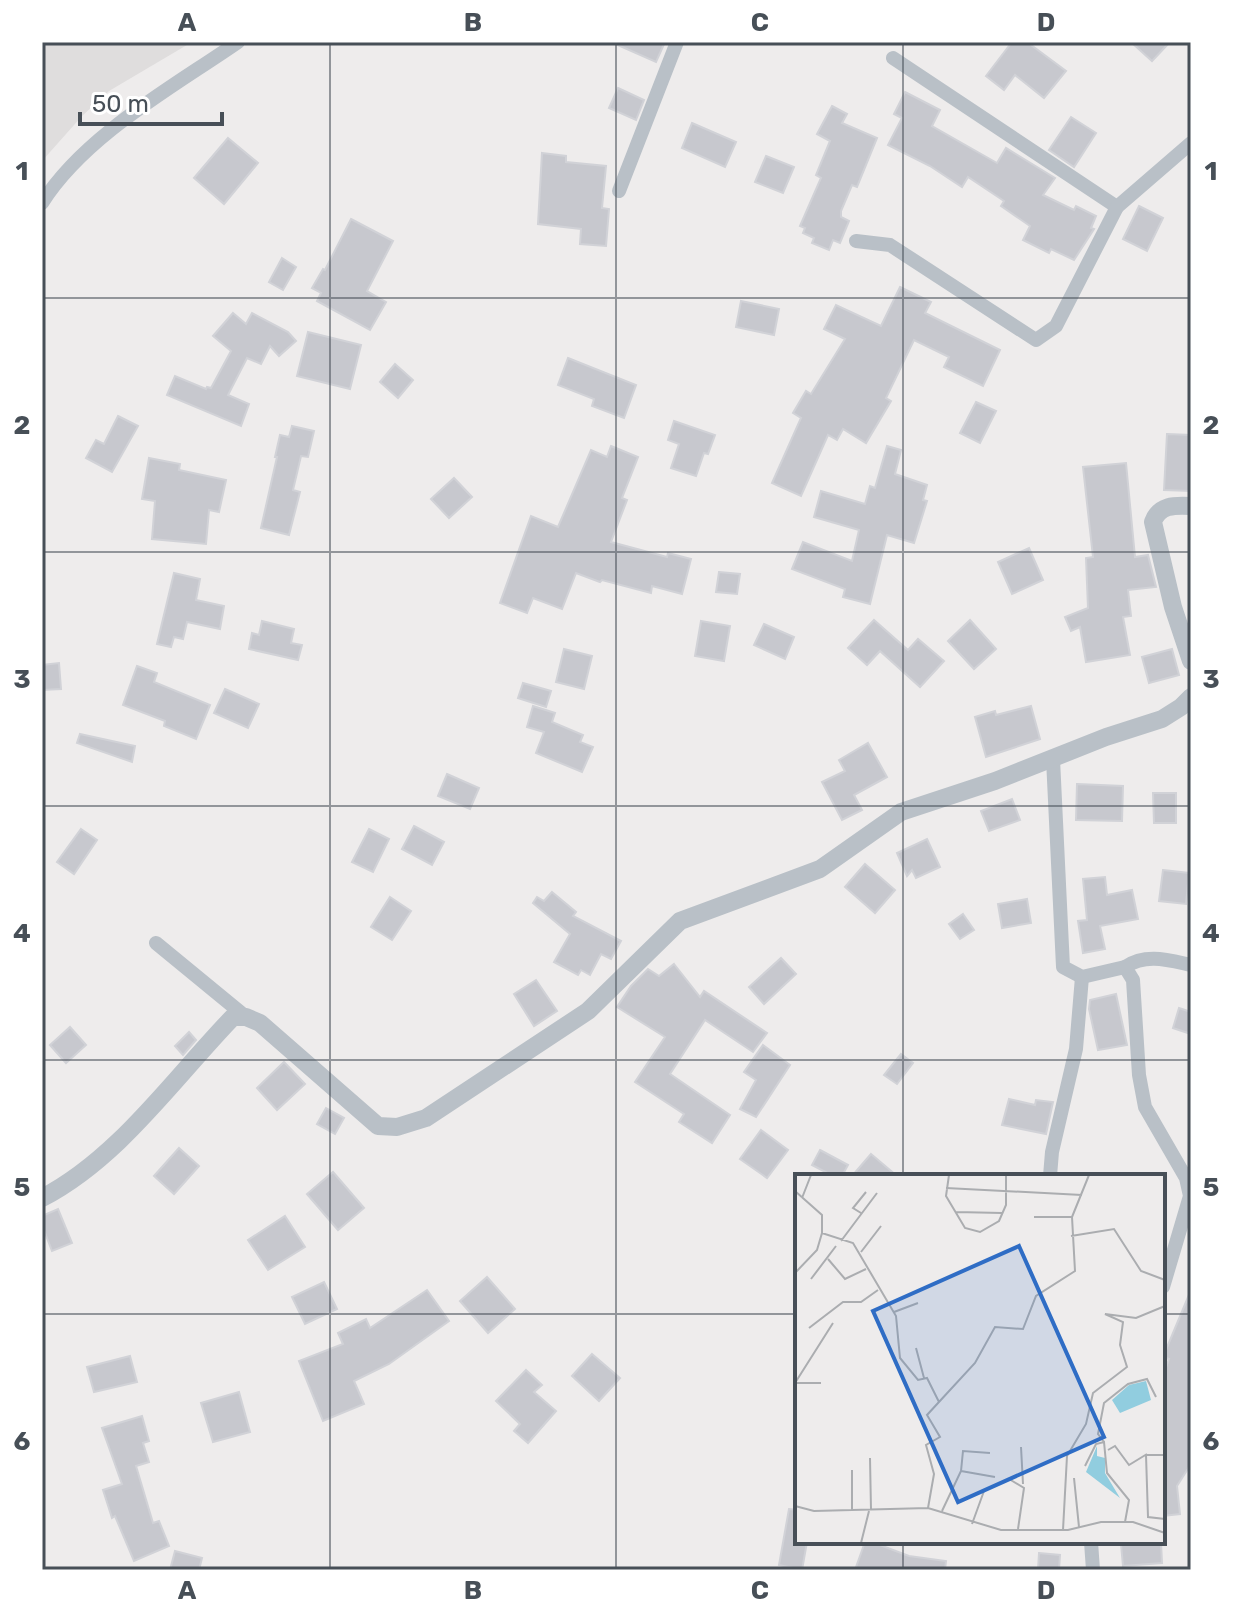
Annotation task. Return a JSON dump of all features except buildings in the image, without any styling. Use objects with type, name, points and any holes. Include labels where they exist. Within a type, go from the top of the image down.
[{"type":"street","points":[[42,203],[53,186],[89,149],[238,42]]},
{"type":"street","points":[[619,191],[677,42]]},
{"type":"street","points":[[893,58],[1117,207]]},
{"type":"street","points":[[856,241],[890,245],[1036,340],[1056,326],[1117,207],[1191,143]]},
{"type":"street","points":[[1191,506],[1163,508],[1153,522],[1173,607],[1191,661]]},
{"type":"street","points":[[156,943],[246,1017],[260,1023],[378,1126],[397,1127],[426,1118],[588,1011],[680,921],[820,869],[901,812],[1162,719],[1191,697]]},
{"type":"street","points":[[1053,759],[1063,967],[1082,977],[1125,967],[1138,958],[1166,959],[1191,965]]},
{"type":"street","points":[[1125,967],[1133,980],[1139,1075],[1145,1107],[1186,1178],[1190,1196],[1165,1280]]},
{"type":"street","points":[[1050,1174],[1052,1152],[1076,1049],[1082,977]]},
{"type":"street","points":[[42,1198],[62,1188],[101,1159],[233,1017],[246,1017]]},
{"type":"street","points":[[1091,1544],[1093,1570]]},
{"type":"shaded area","points":[[42,42],[192,42],[109,91],[42,161]]}]
